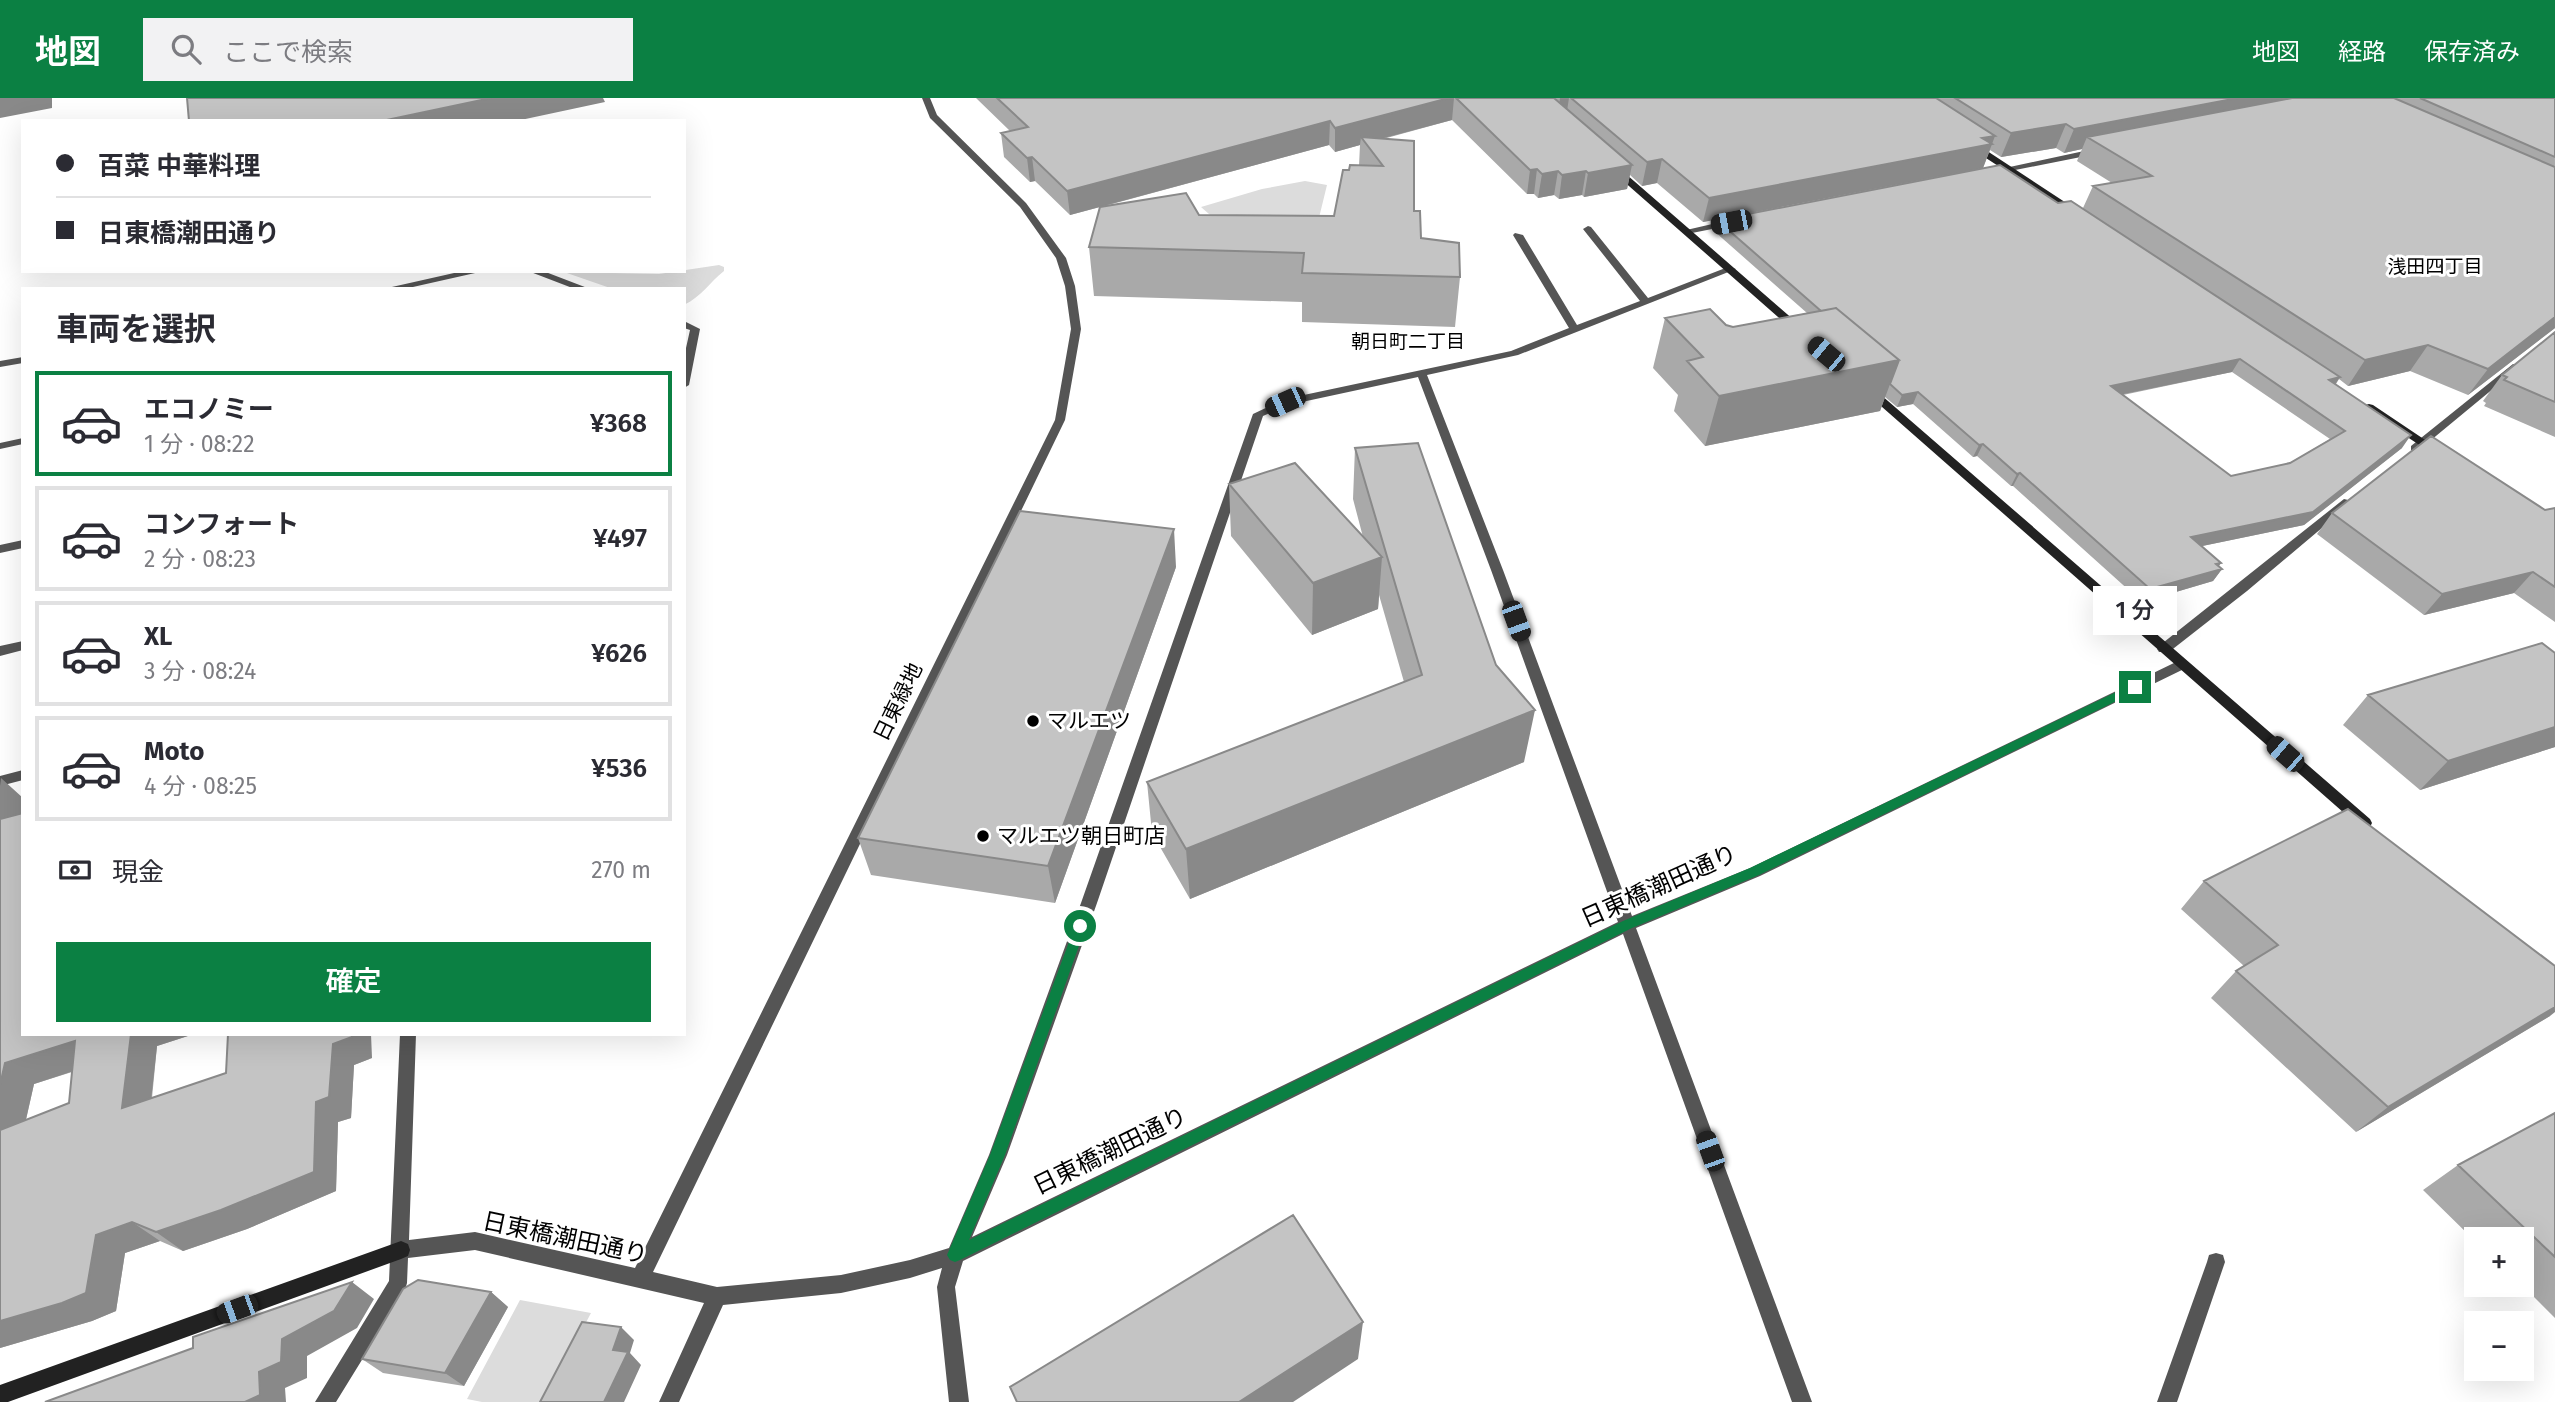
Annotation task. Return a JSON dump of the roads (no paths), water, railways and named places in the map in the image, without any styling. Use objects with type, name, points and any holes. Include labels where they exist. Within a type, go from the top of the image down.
[{"type":"street","name":"日東緑地","points":[[640,1279],[1060,420],[1076,329],[1070,286],[1061,258],[1023,205],[933,116],[926,98]]},
{"type":"street","points":[[1966,140],[2089,222]]},
{"type":"street","points":[[1983,174],[2112,149]]},
{"type":"street","points":[[1606,161],[1809,339]]},
{"type":"street","points":[[1687,231],[1751,219]]},
{"type":"street","points":[[1588,229],[1646,302]]},
{"type":"street","points":[[1518,235],[1575,330]]},
{"type":"street","points":[[959,1402],[946,1287],[955,1255],[998,1155],[1089,903],[1258,414],[1285,402],[1514,354],[1731,269]]},
{"type":"street","points":[[398,287],[469,273]]},
{"type":"street","points":[[539,273],[579,287]]},
{"type":"street","points":[[686,325],[695,329],[686,375]]},
{"type":"street","points":[[2401,459],[2524,359]]},
{"type":"street","points":[[0,364],[21,360]]},
{"type":"street","points":[[1421,372],[1497,570],[1802,1402]]},
{"type":"street","points":[[1858,380],[2181,665],[2378,834]]},
{"type":"street","points":[[2355,397],[2445,457]]},
{"type":"street","points":[[0,446],[21,441]]},
{"type":"street","points":[[2164,649],[2357,494]]},
{"type":"street","points":[[0,549],[21,544]]},
{"type":"street","points":[[0,651],[21,646]]},
{"type":"street","name":"日東橋潮田通り","points":[[0,1395],[401,1250],[475,1241],[717,1296],[841,1284],[910,1269],[955,1255],[1627,925],[1755,872],[2181,665]]},
{"type":"street","points":[[0,781],[21,776]]},
{"type":"street","points":[[325,1402],[398,1283],[408,1036]]},
{"type":"street","points":[[2167,1402],[2216,1262]]},
{"type":"street","points":[[669,1402],[717,1296]]},
{"type":"place","name":"マルエツ","points":[[1033,721]]},
{"type":"place","name":"マルエツ朝日町店","points":[[983,836]]},
{"type":"district","name":"浅田四丁目","points":[[2435,266]]},
{"type":"district","name":"朝日町二丁目","points":[[1408,341]]}]
